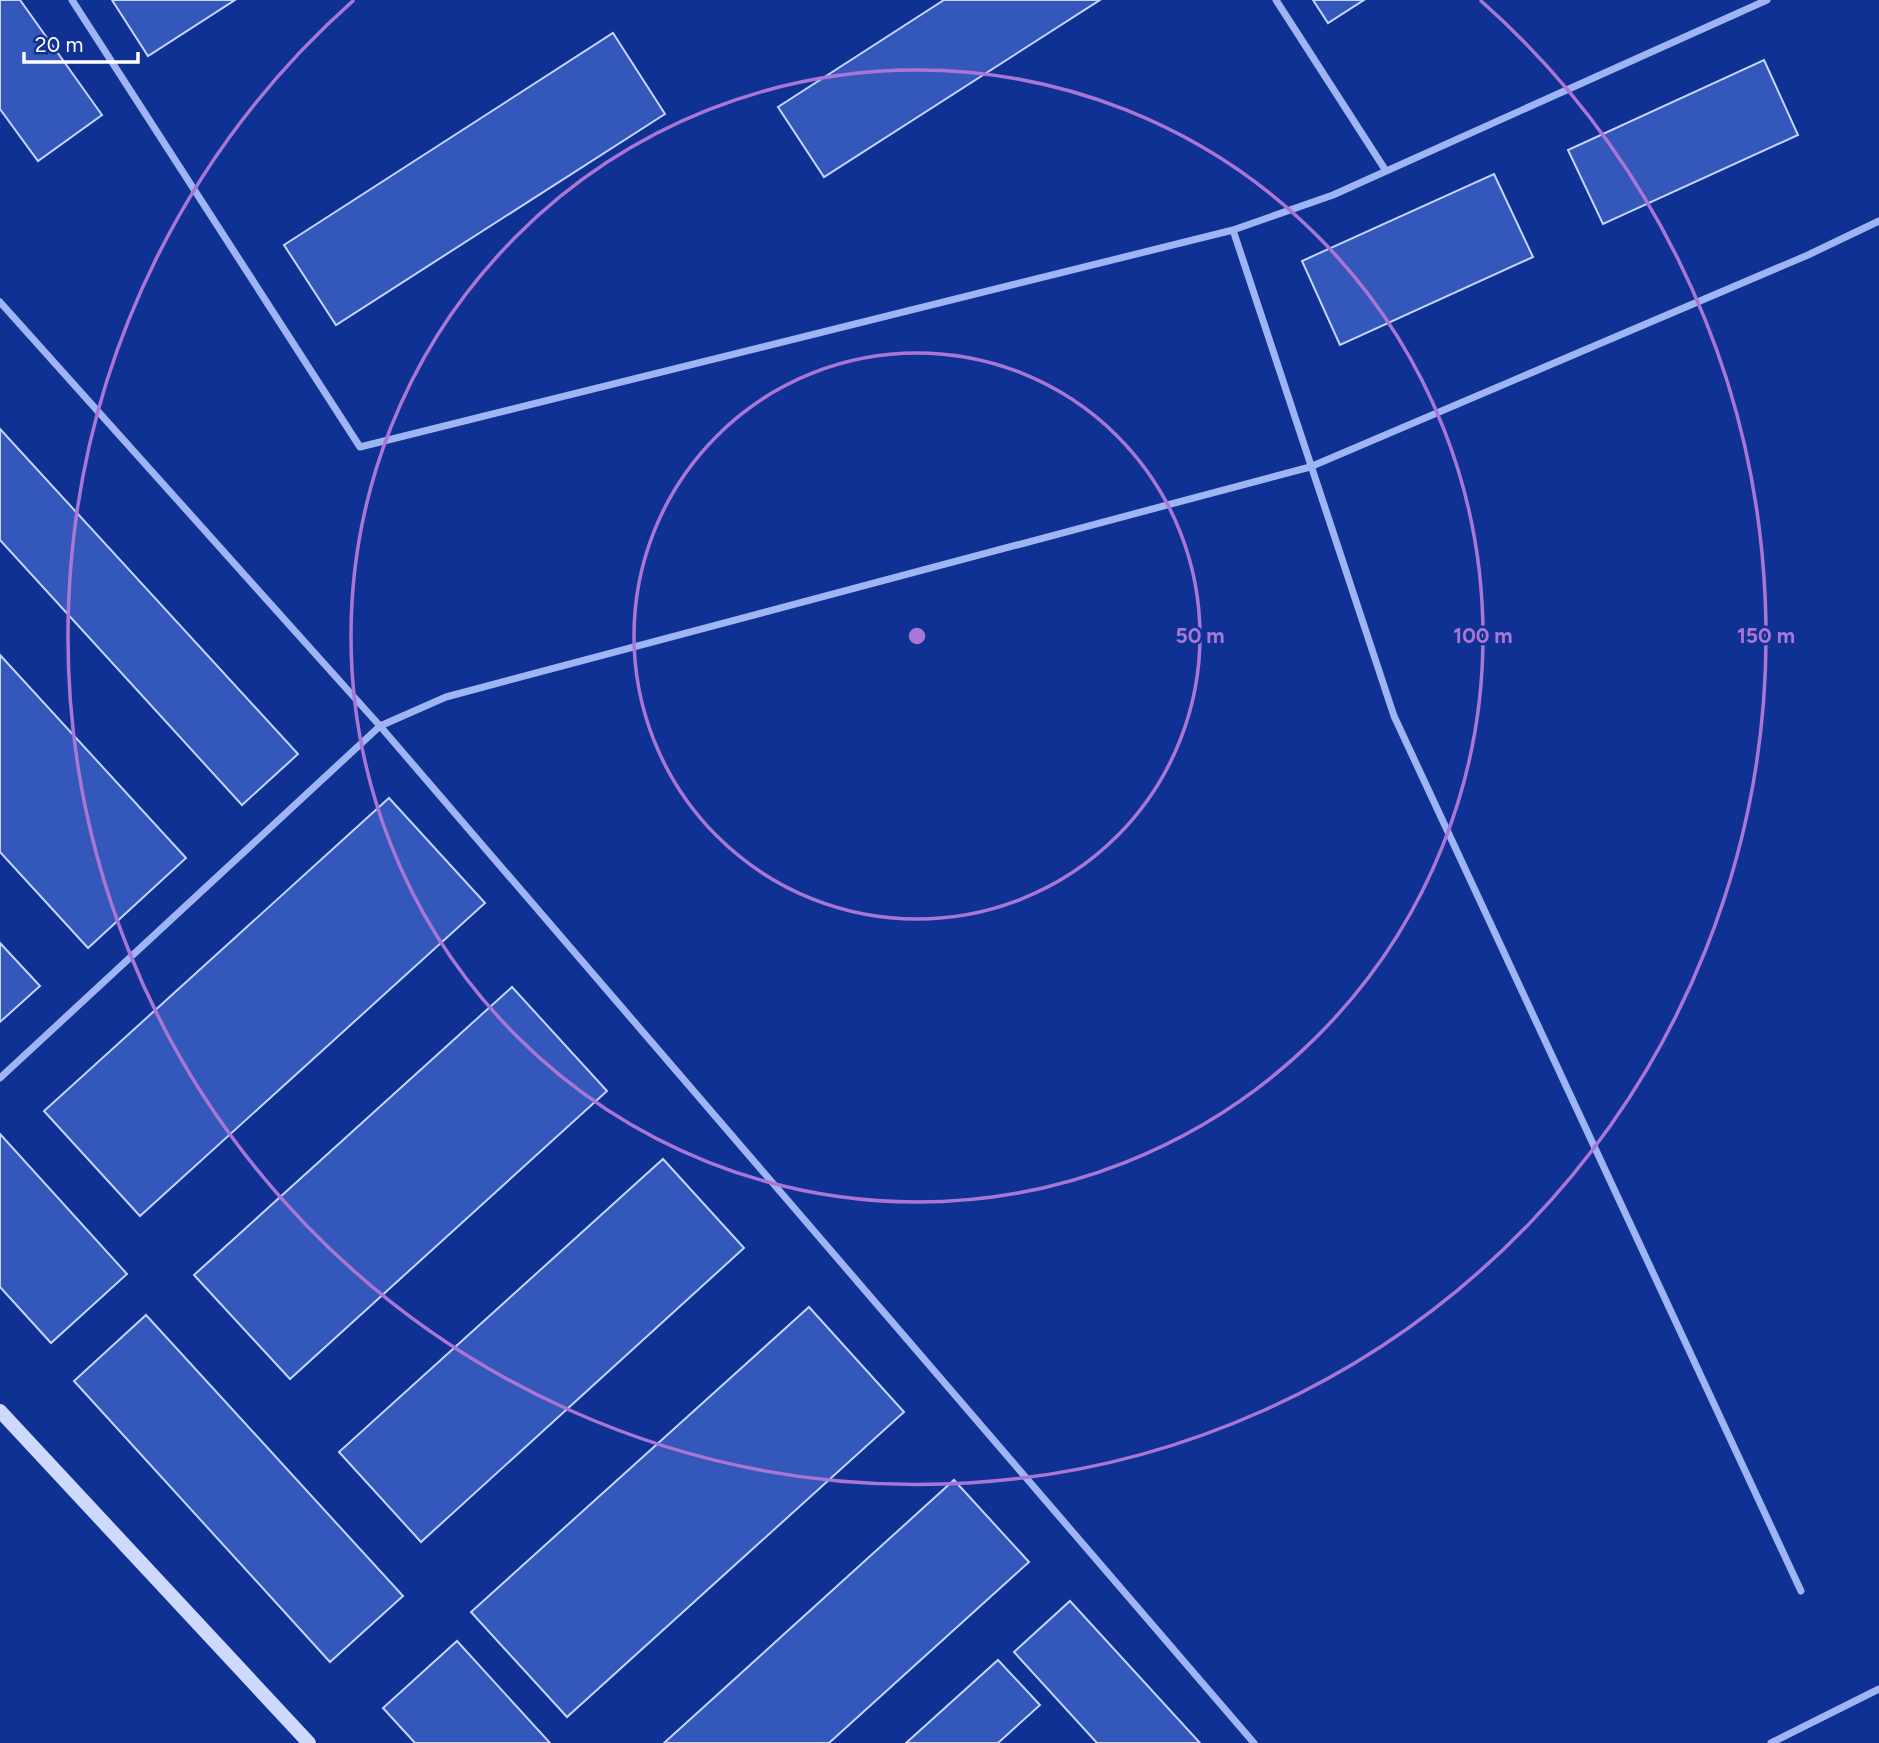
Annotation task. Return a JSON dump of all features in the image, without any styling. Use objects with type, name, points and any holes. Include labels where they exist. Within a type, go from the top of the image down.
[{"type":"street","points":[[72,0],[360,447],[1233,230],[1333,195],[1767,0]]},
{"type":"street","points":[[1276,0],[1386,171]]},
{"type":"street","points":[[0,1078],[380,726],[446,697],[1310,467],[1808,255],[1879,221]]},
{"type":"street","points":[[1233,230],[1394,716],[1801,1591]]},
{"type":"street","points":[[0,302],[380,726],[1254,1743]]},
{"type":"street","points":[[0,1410],[309,1743]]},
{"type":"street","points":[[1771,1743],[1879,1689]]},
{"type":"building","points":[[0,0],[20,0],[102,115],[38,161],[0,109]]},
{"type":"building","points":[[112,0],[235,0],[148,56]]},
{"type":"building","points":[[944,0],[1100,0],[824,177],[778,107]]},
{"type":"building","points":[[1313,0],[1364,0],[1328,23]]},
{"type":"building","points":[[613,33],[665,114],[336,325],[284,245]]},
{"type":"building","points":[[1764,60],[1798,135],[1603,224],[1568,150]]},
{"type":"building","points":[[1494,174],[1533,257],[1340,345],[1302,261]]},
{"type":"building","points":[[0,429],[298,754],[242,805],[0,540]]},
{"type":"building","points":[[0,655],[186,858],[88,948],[0,852]]},
{"type":"building","points":[[389,798],[485,903],[140,1216],[44,1111]]},
{"type":"building","points":[[0,943],[40,986],[0,1022]]},
{"type":"building","points":[[512,987],[607,1091],[290,1379],[194,1275]]},
{"type":"building","points":[[0,1134],[127,1274],[51,1343],[0,1287]]},
{"type":"building","points":[[663,1159],[744,1248],[421,1542],[339,1452]]},
{"type":"building","points":[[809,1307],[904,1412],[567,1717],[471,1612]]},
{"type":"building","points":[[146,1315],[403,1596],[330,1662],[74,1381]]},
{"type":"building","points":[[954,1480],[1029,1562],[829,1743],[664,1743]]},
{"type":"building","points":[[1070,1601],[1200,1743],[1097,1743],[1014,1652]]},
{"type":"building","points":[[457,1641],[550,1743],[415,1743],[383,1708]]},
{"type":"building","points":[[998,1660],[1040,1705],[998,1743],[906,1743]]}]
